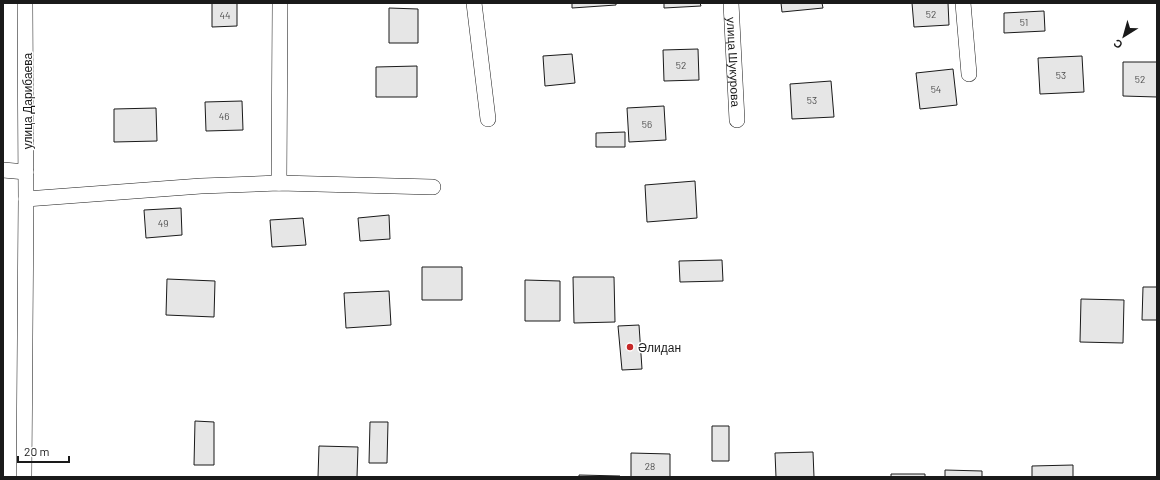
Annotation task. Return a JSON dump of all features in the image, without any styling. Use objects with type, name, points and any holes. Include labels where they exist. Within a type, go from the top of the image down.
[{"type":"street","name":"улица Дарибаева","points":[[24,477],[26,199],[25,3]]},
{"type":"street","points":[[279,183],[280,3]]},
{"type":"street","points":[[474,3],[488,119]]},
{"type":"street","name":"улица Шукурова","points":[[730,3],[737,120]]},
{"type":"street","points":[[963,3],[969,74]]},
{"type":"street","points":[[3,170],[26,172]]},
{"type":"street","points":[[26,199],[186,187],[279,183],[433,187]]},
{"type":"building","points":[[212,3],[237,3],[237,26],[212,27]]},
{"type":"building","points":[[572,3],[616,3],[616,5],[572,8]]},
{"type":"building","points":[[664,3],[700,3],[701,6],[664,8]]},
{"type":"building","points":[[781,3],[822,3],[823,8],[782,12]]},
{"type":"building","points":[[912,3],[948,3],[949,25],[914,27]]},
{"type":"building","points":[[389,8],[418,9],[418,43],[389,43]]},
{"type":"building","points":[[1044,11],[1045,31],[1004,33],[1004,13]]},
{"type":"building","points":[[698,49],[699,80],[664,81],[663,50]]},
{"type":"building","points":[[572,54],[575,83],[545,86],[543,56]]},
{"type":"building","points":[[1082,56],[1084,92],[1040,94],[1038,58]]},
{"type":"building","points":[[1123,62],[1157,62],[1157,97],[1123,96]]},
{"type":"building","points":[[417,66],[417,97],[376,97],[376,67]]},
{"type":"building","points":[[953,69],[957,105],[920,109],[916,73]]},
{"type":"building","points":[[831,81],[834,117],[792,119],[790,84]]},
{"type":"building","points":[[242,101],[243,130],[206,131],[205,102]]},
{"type":"building","points":[[664,106],[666,140],[629,142],[627,108]]},
{"type":"building","points":[[156,108],[157,141],[114,142],[114,109]]},
{"type":"building","points":[[625,132],[625,147],[596,147],[596,133]]},
{"type":"building","points":[[695,181],[697,218],[647,222],[645,185]]},
{"type":"building","points":[[181,208],[182,235],[146,238],[144,210]]},
{"type":"building","points":[[389,215],[390,239],[360,241],[358,218]]},
{"type":"building","points":[[303,218],[306,245],[272,247],[270,220]]},
{"type":"building","points":[[722,260],[723,281],[680,282],[679,261]]},
{"type":"building","points":[[422,267],[462,267],[462,300],[422,300]]},
{"type":"building","points":[[573,277],[614,277],[615,322],[574,323]]},
{"type":"building","points":[[167,279],[215,281],[214,317],[166,315]]},
{"type":"building","points":[[525,280],[560,281],[560,321],[525,321]]},
{"type":"building","points":[[1143,287],[1157,287],[1157,320],[1142,320]]},
{"type":"building","points":[[389,291],[391,325],[346,328],[344,293]]},
{"type":"building","points":[[1081,299],[1124,300],[1123,343],[1080,342]]},
{"type":"building","name":"Әлидан","points":[[639,325],[642,369],[622,370],[618,326]]},
{"type":"building","points":[[195,421],[214,422],[214,465],[194,465]]},
{"type":"building","points":[[370,422],[388,422],[387,463],[369,463]]},
{"type":"building","points":[[712,426],[729,426],[729,461],[712,461]]},
{"type":"building","points":[[319,446],[358,447],[357,477],[318,477]]},
{"type":"building","points":[[813,452],[814,477],[776,477],[775,453]]},
{"type":"building","points":[[631,453],[670,454],[670,477],[631,477]]},
{"type":"building","points":[[1073,465],[1073,477],[1032,477],[1032,466]]},
{"type":"building","points":[[945,470],[982,471],[982,477],[945,477]]},
{"type":"building","points":[[891,474],[925,474],[925,477],[891,477]]},
{"type":"building","points":[[579,475],[620,476],[620,477],[579,477]]},
{"type":"place","name":"Әлидан","points":[[630,347]]}]
